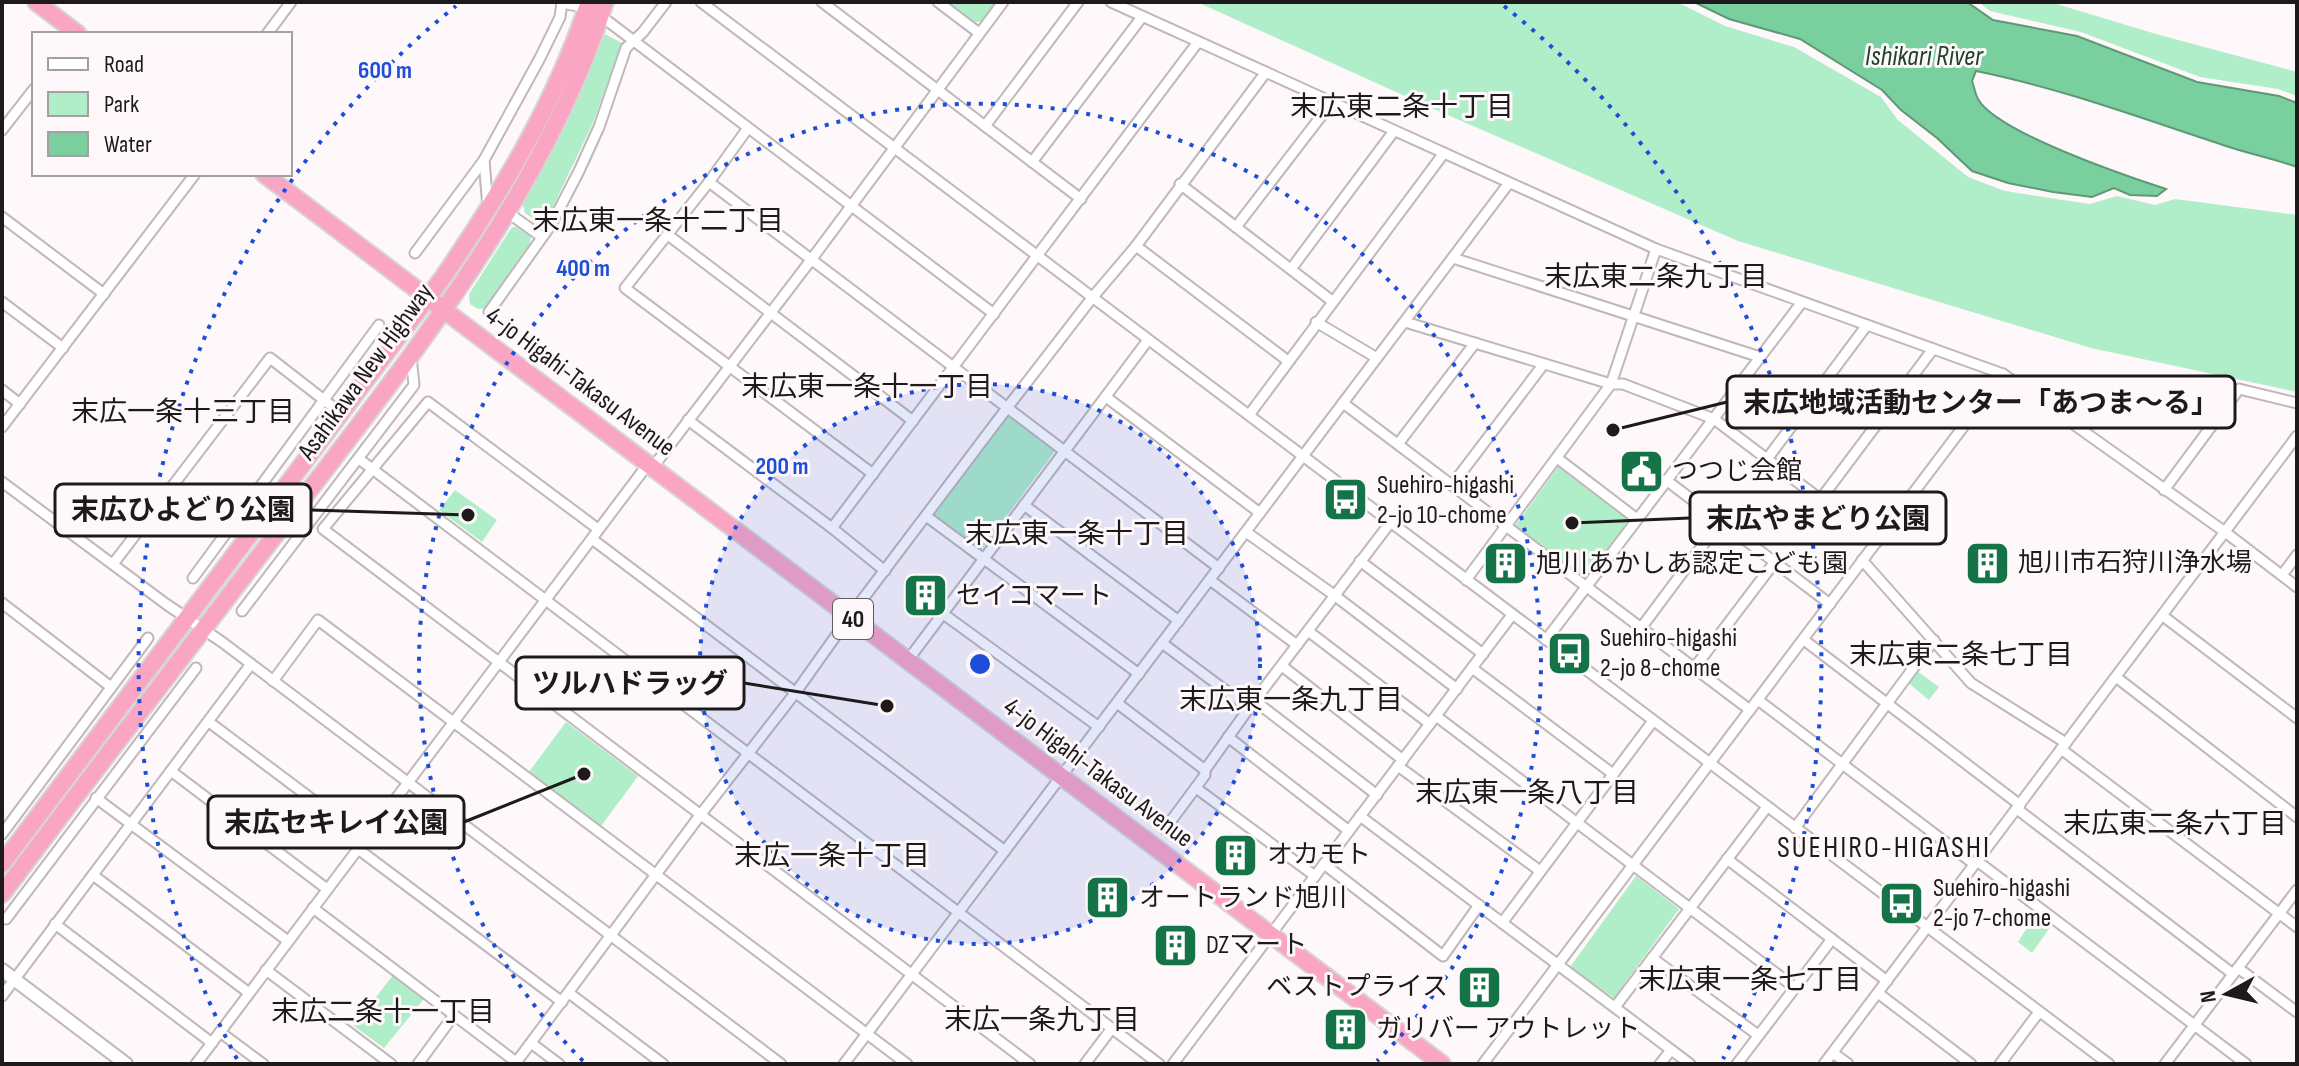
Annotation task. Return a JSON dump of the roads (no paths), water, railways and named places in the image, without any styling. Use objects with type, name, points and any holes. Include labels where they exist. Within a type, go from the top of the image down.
[{"type":"highway","points":[[36,2],[75,32]]},
{"type":"highway","name":"Asahikawa New Highway","points":[[2,864],[429,298],[488,211],[535,132],[595,7]]},
{"type":"highway","name":"Asahikawa New Highway","points":[[2,894],[108,752],[172,685],[204,629],[444,309],[507,212],[551,132],[577,76],[595,7]]},
{"type":"highway","name":"4-jo Higahi-Takasu Avenue","points":[[267,176],[1442,1064]]},
{"type":"street","points":[[268,32],[291,2]]},
{"type":"street","points":[[415,253],[484,160],[540,58],[560,17],[562,2],[595,7],[634,41],[994,314]]},
{"type":"street","points":[[489,312],[551,225],[599,127],[626,48],[666,2]]},
{"type":"street","points":[[701,2],[2109,1064]]},
{"type":"street","points":[[822,2],[1081,199]]},
{"type":"street","points":[[836,13],[845,2]]},
{"type":"street","points":[[938,2],[979,33]]},
{"type":"street","points":[[196,1064],[598,529],[730,367],[1003,2]]},
{"type":"street","points":[[985,126],[1078,2]]},
{"type":"street","points":[[1111,2],[1656,249],[2003,374],[2297,587]]},
{"type":"street","points":[[1032,162],[1142,17]]},
{"type":"street","points":[[832,528],[1198,42]]},
{"type":"street","points":[[313,908],[516,1063],[1007,408],[1136,246],[1266,72]]},
{"type":"street","points":[[2,130],[32,92]]},
{"type":"street","points":[[1236,227],[1332,102]]},
{"type":"street","points":[[748,128],[625,288],[873,474]]},
{"type":"street","points":[[1291,269],[1394,131]]},
{"type":"street","points":[[1249,415],[1444,153]]},
{"type":"street","points":[[484,160],[488,211]]},
{"type":"street","points":[[2,427],[193,176]]},
{"type":"street","points":[[709,182],[1219,568]]},
{"type":"street","points":[[844,1064],[1509,183]]},
{"type":"street","points":[[1180,184],[1332,301]]},
{"type":"street","points":[[507,212],[542,237]]},
{"type":"street","points":[[2,217],[104,294]]},
{"type":"street","points":[[668,235],[913,421]]},
{"type":"street","points":[[1136,246],[1288,361]]},
{"type":"street","points":[[1466,580],[1611,384],[1656,249]]},
{"type":"street","points":[[1453,258],[1760,357]]},
{"type":"street","points":[[2,302],[63,348]]},
{"type":"street","points":[[1546,640],[1802,302]]},
{"type":"street","points":[[1316,322],[1377,358]]},
{"type":"street","points":[[1405,322],[1543,365],[1611,384],[1623,384],[1714,419],[1877,542]]},
{"type":"street","points":[[193,578],[379,325]]},
{"type":"street","points":[[1767,459],[1867,325]]},
{"type":"street","points":[[908,660],[1148,340]]},
{"type":"street","points":[[1398,444],[1475,343]]},
{"type":"street","points":[[1820,500],[1933,349]]},
{"type":"street","points":[[242,611],[414,385],[411,357]]},
{"type":"street","points":[[113,564],[270,358],[342,414]]},
{"type":"street","points":[[1452,485],[1543,365]]},
{"type":"street","points":[[1483,1064],[2003,374]]},
{"type":"street","points":[[2164,490],[2239,389],[2297,403]]},
{"type":"street","points":[[2,390],[20,404]]},
{"type":"street","points":[[1106,397],[1260,513]]},
{"type":"street","points":[[598,529],[428,402],[323,529],[1030,1064]]},
{"type":"street","points":[[1343,403],[1750,710]]},
{"type":"street","points":[[688,420],[885,571]]},
{"type":"street","points":[[1824,1064],[2297,436]]},
{"type":"street","points":[[1557,458],[1637,519]]},
{"type":"street","points":[[359,459],[1159,1064]]},
{"type":"street","points":[[1666,480],[1830,604]]},
{"type":"street","points":[[2,482],[251,664],[781,1064]]},
{"type":"street","points":[[1024,505],[1179,621]]},
{"type":"street","points":[[926,516],[1139,674]]},
{"type":"street","points":[[1641,628],[1720,522]]},
{"type":"street","points":[[1165,829],[1252,704],[1390,523]]},
{"type":"street","points":[[1246,532],[1457,689]]},
{"type":"street","points":[[592,539],[1005,851]]},
{"type":"street","points":[[210,555],[225,568]]},
{"type":"street","points":[[2282,575],[2297,555]]},
{"type":"street","points":[[1862,560],[1971,683],[2064,746],[2297,927]]},
{"type":"street","points":[[1360,561],[1483,654]]},
{"type":"street","points":[[1695,667],[1774,563]]},
{"type":"street","points":[[1210,580],[1297,645]]},
{"type":"street","points":[[2,603],[114,684],[131,692]]},
{"type":"street","points":[[942,613],[1099,727]]},
{"type":"street","points":[[1173,1064],[1512,615]]},
{"type":"street","points":[[2163,616],[2297,718]]},
{"type":"street","points":[[273,681],[318,620],[907,1064]]},
{"type":"street","points":[[1308,631],[1633,865],[1794,987]]},
{"type":"street","points":[[2,834],[148,638]]},
{"type":"street","points":[[1804,640],[2018,807],[2236,971],[2297,1012]]},
{"type":"street","points":[[1795,828],[1934,640]]},
{"type":"street","points":[[1162,643],[1377,795]]},
{"type":"street","points":[[2,996],[251,664]]},
{"type":"street","points":[[1282,666],[1400,763],[1540,871]]},
{"type":"street","points":[[6,919],[96,798],[172,685],[196,668]]},
{"type":"street","points":[[1472,668],[1613,774]]},
{"type":"street","points":[[2116,677],[2297,817]]},
{"type":"street","points":[[1758,700],[2246,1064]]},
{"type":"street","points":[[1117,703],[1205,770]]},
{"type":"street","points":[[1502,923],[1653,721]]},
{"type":"street","points":[[209,722],[365,839]]},
{"type":"street","points":[[1228,737],[1349,831]]},
{"type":"street","points":[[171,771],[327,889]]},
{"type":"street","points":[[1196,788],[1315,876]]},
{"type":"street","points":[[96,798],[288,941]]},
{"type":"street","points":[[1615,1007],[1767,807]]},
{"type":"street","points":[[1360,816],[1690,1064]]},
{"type":"street","points":[[358,849],[562,1002]]},
{"type":"street","points":[[1727,859],[1887,981]]},
{"type":"street","points":[[1324,864],[1443,956],[1479,905]]},
{"type":"street","points":[[18,873],[32,884]]},
{"type":"street","points":[[93,875],[249,993]]},
{"type":"street","points":[[2165,1064],[2297,890]]},
{"type":"street","points":[[55,924],[212,1043]]},
{"type":"street","points":[[1737,1064],[1832,939]]},
{"type":"street","points":[[1652,958],[1758,1035]]},
{"type":"street","points":[[2,970],[126,1064]]},
{"type":"street","points":[[266,970],[391,1064]]},
{"type":"street","points":[[569,993],[663,1064]]},
{"type":"street","points":[[1878,993],[1971,1064]]},
{"type":"street","points":[[2003,1063],[2039,1012]]},
{"type":"street","points":[[418,1064],[454,1015]]},
{"type":"street","points":[[1085,1064],[1112,1028]]},
{"type":"street","points":[[220,1032],[263,1064]]},
{"type":"street","points":[[531,1043],[559,1064]]},
{"type":"street","points":[[1660,1064],[1671,1050]]},
{"type":"street","points":[[1833,1053],[1848,1064]]},
{"type":"water","name":"Ishikari River","points":[[1694,2],[1967,2],[1993,20],[2077,36],[2197,82],[2279,96],[2297,103],[2297,167],[2068,94],[1976,71],[1972,81],[1978,99],[2009,125],[2064,152],[2166,189],[2157,196],[2130,195],[2114,188],[2092,197],[2008,183],[1972,171],[1882,90],[1800,39],[1729,19]]},
{"type":"place","name":"末広地域活動センター「あつま～る」","points":[[1613,430]]},
{"type":"place","name":"つつじ会館","points":[[1641,471]]},
{"type":"place","name":"Suehiro-higashi 2-jo 10-chome","points":[[1346,500]]},
{"type":"place","name":"末広ひよどり公園","points":[[468,515]]},
{"type":"place","name":"末広やまどり公園","points":[[1572,523]]},
{"type":"place","name":"旭川市石狩川浄水場","points":[[1987,563]]},
{"type":"place","name":"旭川あかしあ認定こども園","points":[[1505,564]]},
{"type":"place","name":"セイコマート","points":[[925,596]]},
{"type":"place","name":"Suehiro-higashi 2-jo 8-chome","points":[[1569,653]]},
{"type":"place","name":"ツルハドラッグ","points":[[887,706]]},
{"type":"place","name":"末広セキレイ公園","points":[[584,774]]},
{"type":"place","name":"オカモト","points":[[1236,855]]},
{"type":"place","name":"オートランド旭川","points":[[1108,898]]},
{"type":"place","name":"Suehiro-higashi 2-jo 7-chome","points":[[1902,903]]},
{"type":"place","name":"DZマート","points":[[1175,945]]},
{"type":"place","name":"ベストプライス","points":[[1479,987]]},
{"type":"place","name":"ガリバー アウトレット","points":[[1345,1029]]},
{"type":"district","name":"末広東二条十丁目","points":[[1402,107]]},
{"type":"district","name":"末広東一条十二丁目","points":[[658,221]]},
{"type":"district","name":"末広東二条九丁目","points":[[1656,277]]},
{"type":"district","name":"末広東一条十一丁目","points":[[867,387]]},
{"type":"district","name":"末広一条十三丁目","points":[[183,412]]},
{"type":"district","name":"末広東一条十丁目","points":[[1077,534]]},
{"type":"district","name":"末広東二条七丁目","points":[[1961,655]]},
{"type":"district","name":"末広東一条九丁目","points":[[1291,700]]},
{"type":"district","name":"末広東一条八丁目","points":[[1527,793]]},
{"type":"district","name":"末広東二条六丁目","points":[[2175,824]]},
{"type":"district","name":"SUEHIRO-HIGASHI","points":[[1884,848]]},
{"type":"district","name":"末広一条十丁目","points":[[832,856]]},
{"type":"district","name":"末広東一条七丁目","points":[[1750,980]]},
{"type":"district","name":"末広二条十一丁目","points":[[383,1012]]},
{"type":"district","name":"末広一条九丁目","points":[[1042,1020]]}]
